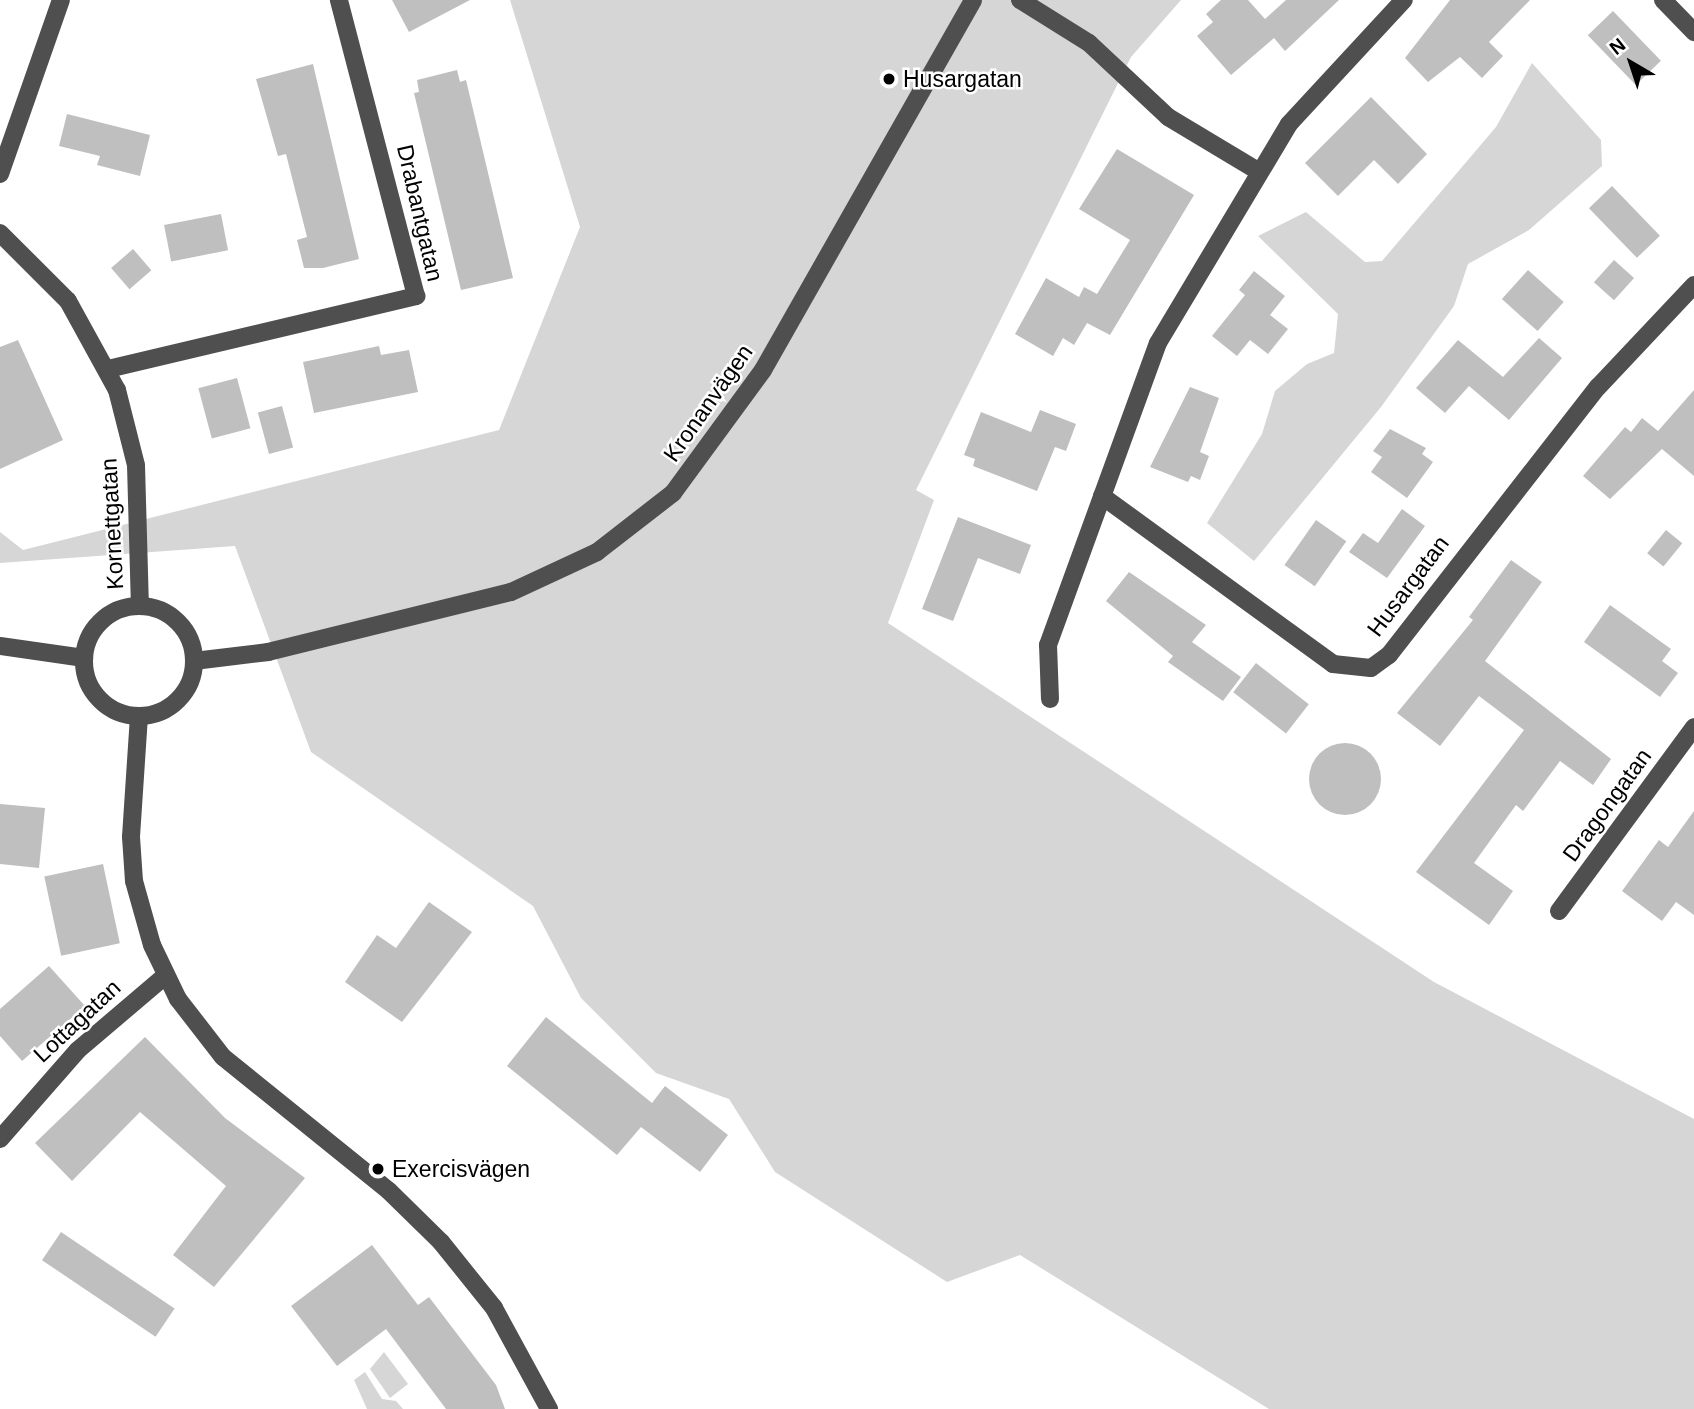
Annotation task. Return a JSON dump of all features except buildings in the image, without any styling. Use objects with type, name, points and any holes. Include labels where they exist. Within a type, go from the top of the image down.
[{"type":"street","points":[[0,174],[61,0]]},
{"type":"street","name":"Drabantgatan","points":[[108,369],[416,296],[339,0]]},
{"type":"street","name":"Kronanvägen","points":[[194,661],[268,652],[511,592],[597,552],[673,493],[763,370],[974,0]]},
{"type":"street","points":[[1020,0],[1089,43],[1168,117],[1258,171]]},
{"type":"street","points":[[1049,699],[1048,645],[1158,343],[1258,171],[1289,124],[1404,0]]},
{"type":"street","points":[[1663,0],[1694,32]]},
{"type":"street","name":"Kornettgatan","points":[[0,233],[68,301],[108,369],[135,455],[140,605]]},
{"type":"street","name":"Husargatan","points":[[1102,496],[1333,664],[1371,668],[1389,655],[1598,387],[1694,285]]},
{"type":"street","points":[[140,605],[175,619],[190,638],[194,661],[181,697],[139,716],[103,703],[88,683],[84,658],[89,636],[105,617],[140,605]]},
{"type":"street","points":[[0,646],[84,658]]},
{"type":"street","points":[[139,716],[131,837],[134,881],[165,976],[223,1057],[389,1191],[441,1242],[494,1308],[549,1409]]},
{"type":"street","name":"Dragongatan","points":[[1559,911],[1694,727]]},
{"type":"street","name":"Lottagatan","points":[[0,1139],[78,1050],[165,976]]},
{"type":"shaded area","points":[[510,0],[1181,0],[1131,57],[916,490],[934,500],[888,623],[1434,982],[1694,1119],[1694,1409],[1269,1409],[1020,1255],[947,1282],[775,1172],[729,1099],[656,1073],[581,998],[533,906],[311,752],[235,546],[0,563],[0,532],[23,550],[499,430],[580,227]]},
{"type":"shaded area","points":[[1532,63],[1601,140],[1602,166],[1529,230],[1468,264],[1454,306],[1381,407],[1254,561],[1207,523],[1262,434],[1275,391],[1307,364],[1334,353],[1338,314],[1258,236],[1306,212],[1365,262],[1382,261],[1496,127]]},
{"type":"shaded area","points":[[384,1352],[408,1384],[390,1398],[370,1369]]},
{"type":"shaded area","points":[[365,1372],[382,1399],[396,1401],[403,1409],[367,1409],[354,1380]]},
{"type":"place","name":"Husargatan","points":[[889,79]]},
{"type":"place","name":"Exercisvägen","points":[[378,1169]]}]
